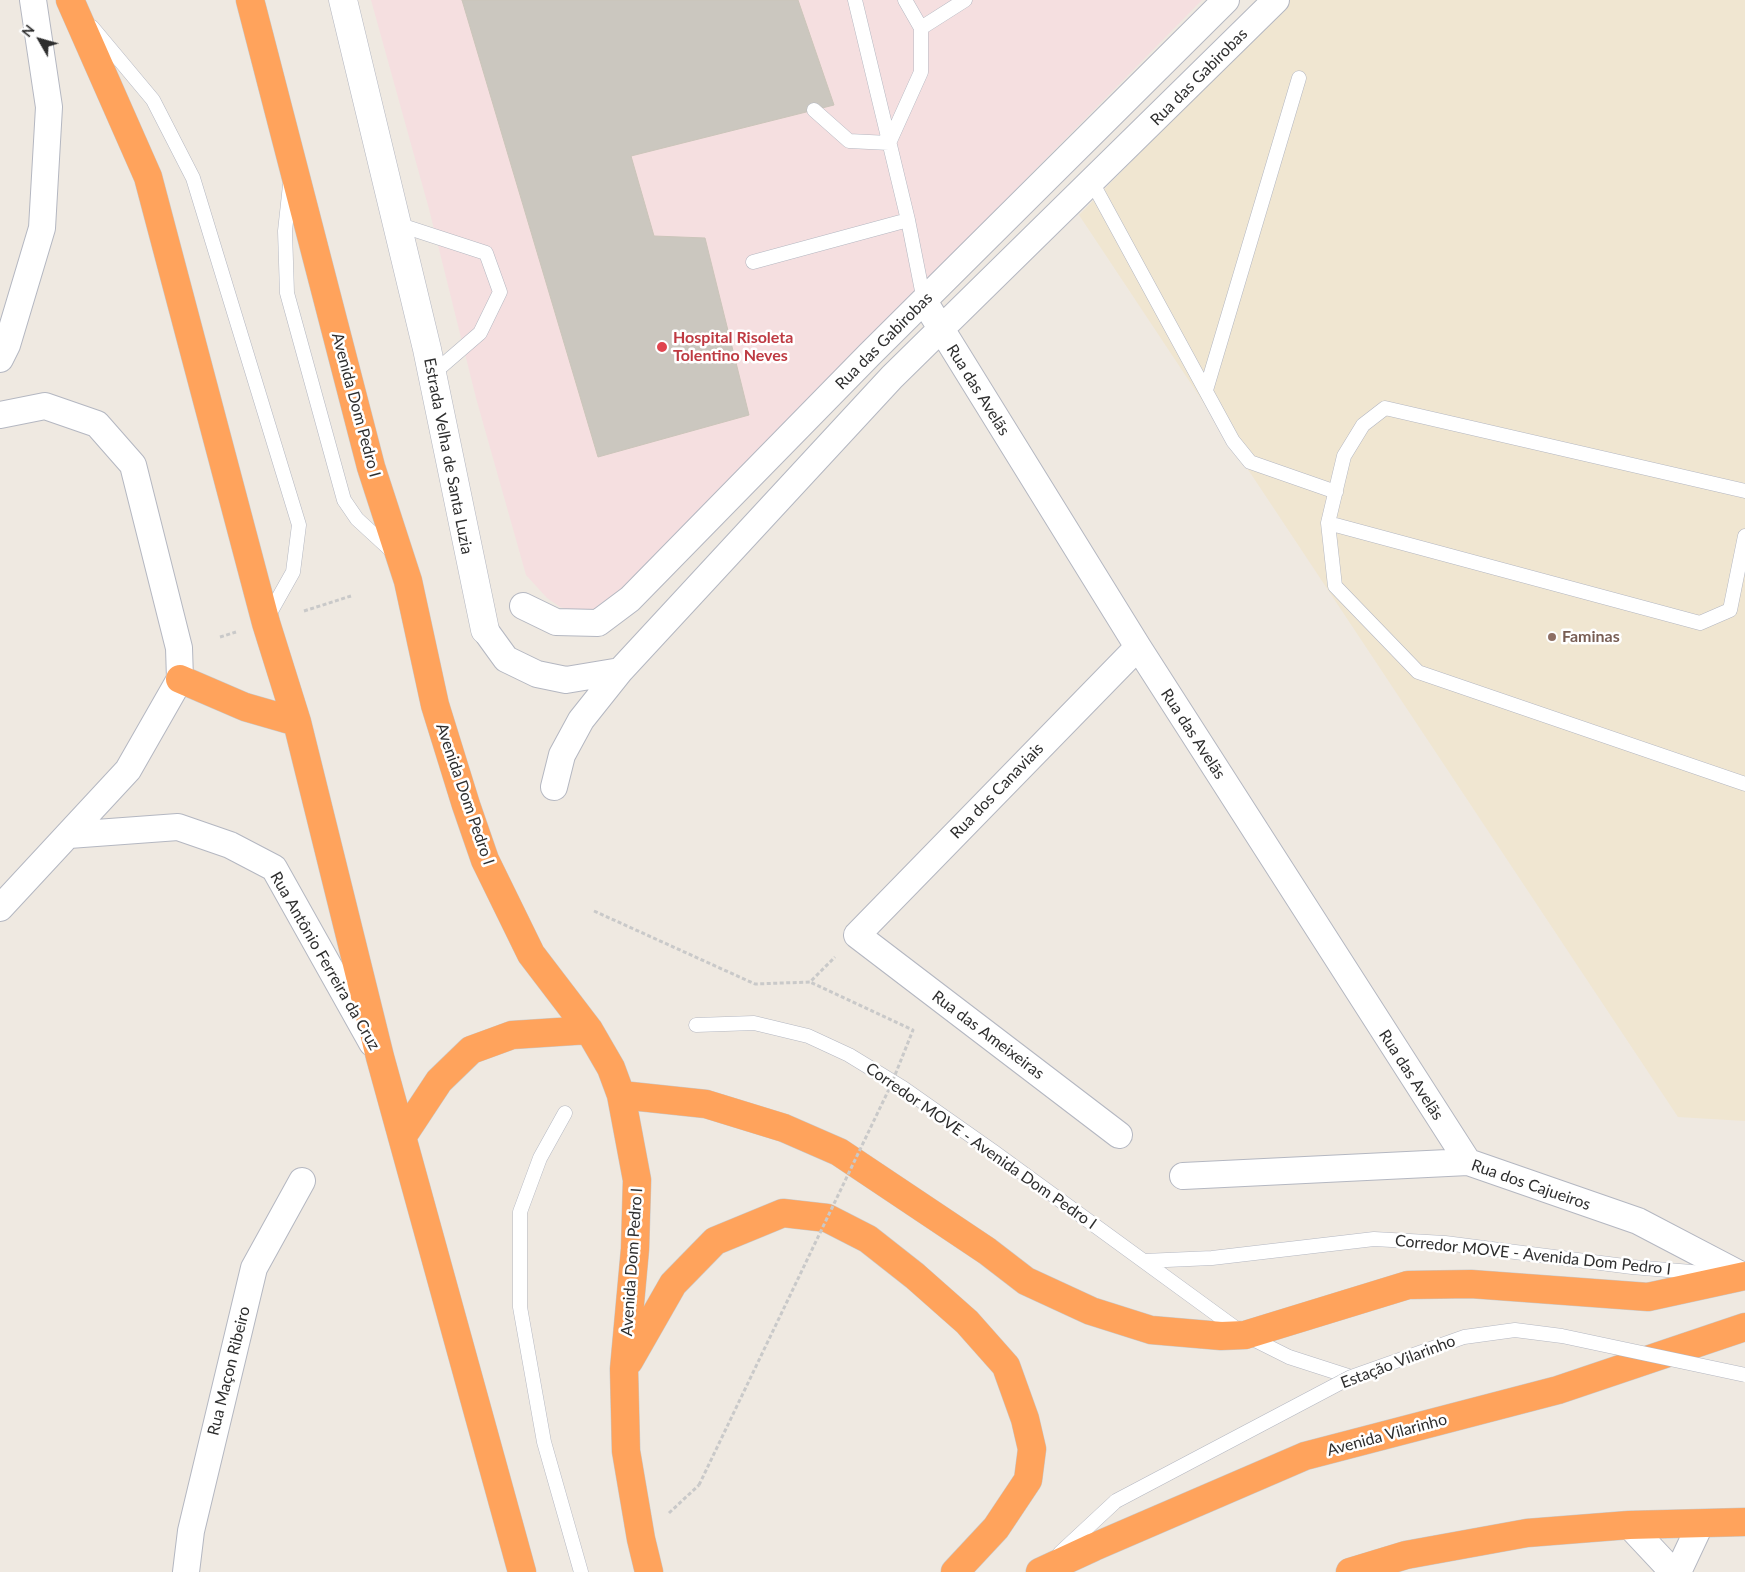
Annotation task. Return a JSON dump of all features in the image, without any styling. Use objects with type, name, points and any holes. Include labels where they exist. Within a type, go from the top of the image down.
[{"type":"highway","name":"Avenida Dom Pedro I","points":[[250,0],[371,467],[400,558],[435,705],[466,805],[485,860],[531,954],[589,1030],[611,1068],[620,1095],[637,1180],[635,1249],[624,1369],[626,1451],[642,1545],[650,1572]]},
{"type":"highway","points":[[72,4],[148,177],[266,620],[297,722],[380,1057],[522,1572]]},
{"type":"highway","points":[[180,679],[245,707],[297,722]]},
{"type":"highway","points":[[402,1137],[439,1080],[471,1050],[512,1034],[589,1030]]},
{"type":"highway","points":[[620,1095],[706,1104],[784,1128],[839,1152],[987,1251],[1026,1281],[1090,1311],[1151,1330],[1220,1336],[1246,1335],[1408,1285],[1471,1284],[1648,1297],[1744,1276]]},
{"type":"highway","points":[[624,1369],[672,1284],[715,1241],[783,1214],[827,1218],[868,1239],[915,1276],[967,1322],[1006,1366],[1027,1426],[1032,1450],[1028,1480],[996,1528],[954,1572]]},
{"type":"highway","name":"Avenida Vilarinho","points":[[1041,1572],[1094,1546],[1305,1456],[1558,1390],[1745,1327]]},
{"type":"highway","points":[[1350,1572],[1406,1555],[1519,1534],[1629,1525],[1745,1522]]},
{"type":"street","points":[[0,358],[7,345],[42,228],[50,107],[33,0]]},
{"type":"street","name":"Estrada Velha de Santa Luzia","points":[[343,0],[427,349],[485,630],[506,659],[537,674],[566,680],[620,671]]},
{"type":"street","name":"Rua das Gabirobas","points":[[522,606],[556,622],[598,623],[630,599],[924,301],[1226,0]]},
{"type":"street","name":"Rua das Gabirobas","points":[[620,671],[892,378],[1276,0]]},
{"type":"street","name":"Rua das Avelãs","points":[[924,301],[1138,648],[1468,1162]]},
{"type":"street","points":[[0,415],[45,406],[97,424],[133,465],[179,648],[180,679],[128,770],[0,908]]},
{"type":"street","name":"Rua dos Canaviais","points":[[857,935],[1138,648]]},
{"type":"street","points":[[554,787],[562,755],[581,720],[620,671]]},
{"type":"street","name":"Rua Antônio Ferreira da Cruz","points":[[69,835],[178,827],[230,845],[274,868],[380,1057]]},
{"type":"street","name":"Rua das Ameixeiras","points":[[857,935],[1119,1134]]},
{"type":"street","name":"Rua dos Cajueiros","points":[[1182,1176],[1468,1162],[1638,1222],[1744,1276]]},
{"type":"street","name":"Rua Maçon Ribeiro","points":[[186,1572],[191,1531],[254,1268],[302,1181]]},
{"type":"street","points":[[1678,1572],[1701,1523]]},
{"type":"street","points":[[1629,1525],[1672,1572]]},
{"type":"lane","points":[[855,0],[908,220],[924,301]]},
{"type":"lane","points":[[888,143],[921,72],[921,28],[905,0]]},
{"type":"lane","points":[[921,28],[964,0]]},
{"type":"lane","points":[[72,4],[153,100],[193,178],[299,525],[292,572],[266,620]]},
{"type":"lane","points":[[1206,390],[1299,78]]},
{"type":"lane","points":[[814,110],[849,141],[888,143]]},
{"type":"lane","points":[[293,165],[285,231],[289,303],[344,500],[357,519],[400,558]]},
{"type":"lane","points":[[1092,182],[1233,441],[1250,462],[1336,492]]},
{"type":"lane","points":[[753,262],[908,220]]},
{"type":"lane","points":[[397,224],[486,253],[500,292],[480,333],[436,371]]},
{"type":"lane","points":[[1745,492],[1385,408],[1363,425],[1344,456],[1328,523],[1335,586],[1418,672],[1745,784]]},
{"type":"lane","points":[[1328,523],[1700,623],[1730,610],[1745,536]]},
{"type":"lane","name":"Corredor MOVE - Avenida Dom Pedro I","points":[[696,1025],[754,1023],[808,1036],[849,1055],[911,1093],[1246,1335],[1289,1357],[1351,1377]]},
{"type":"lane","points":[[565,1112],[540,1158],[520,1212],[520,1307],[544,1442],[581,1572]]},
{"type":"lane","name":"Corredor MOVE - Avenida Dom Pedro I","points":[[1144,1261],[1212,1258],[1374,1239],[1445,1243],[1632,1267],[1744,1276]]},
{"type":"lane","name":"Estação Vilarinho","points":[[1041,1572],[1116,1501],[1351,1377],[1464,1337],[1515,1330],[1562,1336],[1745,1375]]},
{"type":"path","points":[[304,611],[351,596]]},
{"type":"path","points":[[220,637],[237,632]]},
{"type":"path","points":[[594,911],[755,984],[810,982],[913,1030],[882,1103],[699,1484]]},
{"type":"path","points":[[810,982],[857,935]]},
{"type":"shaded area","name":"Hospital Risoleta Tolentino Neves","points":[[371,0],[1202,0],[601,611],[579,613],[560,607],[547,598],[526,575],[476,398],[429,209]]},
{"type":"shaded area","name":"Faminas","points":[[1289,0],[1745,0],[1745,1121],[1678,1117],[1079,215]]},
{"type":"building","points":[[462,0],[798,0],[834,105],[631,156],[654,236],[705,238],[749,415],[598,457]]},
{"type":"place","name":"Hospital Risoleta Tolentino Neves","points":[[662,347]]},
{"type":"place","name":"Faminas","points":[[1552,637]]}]
